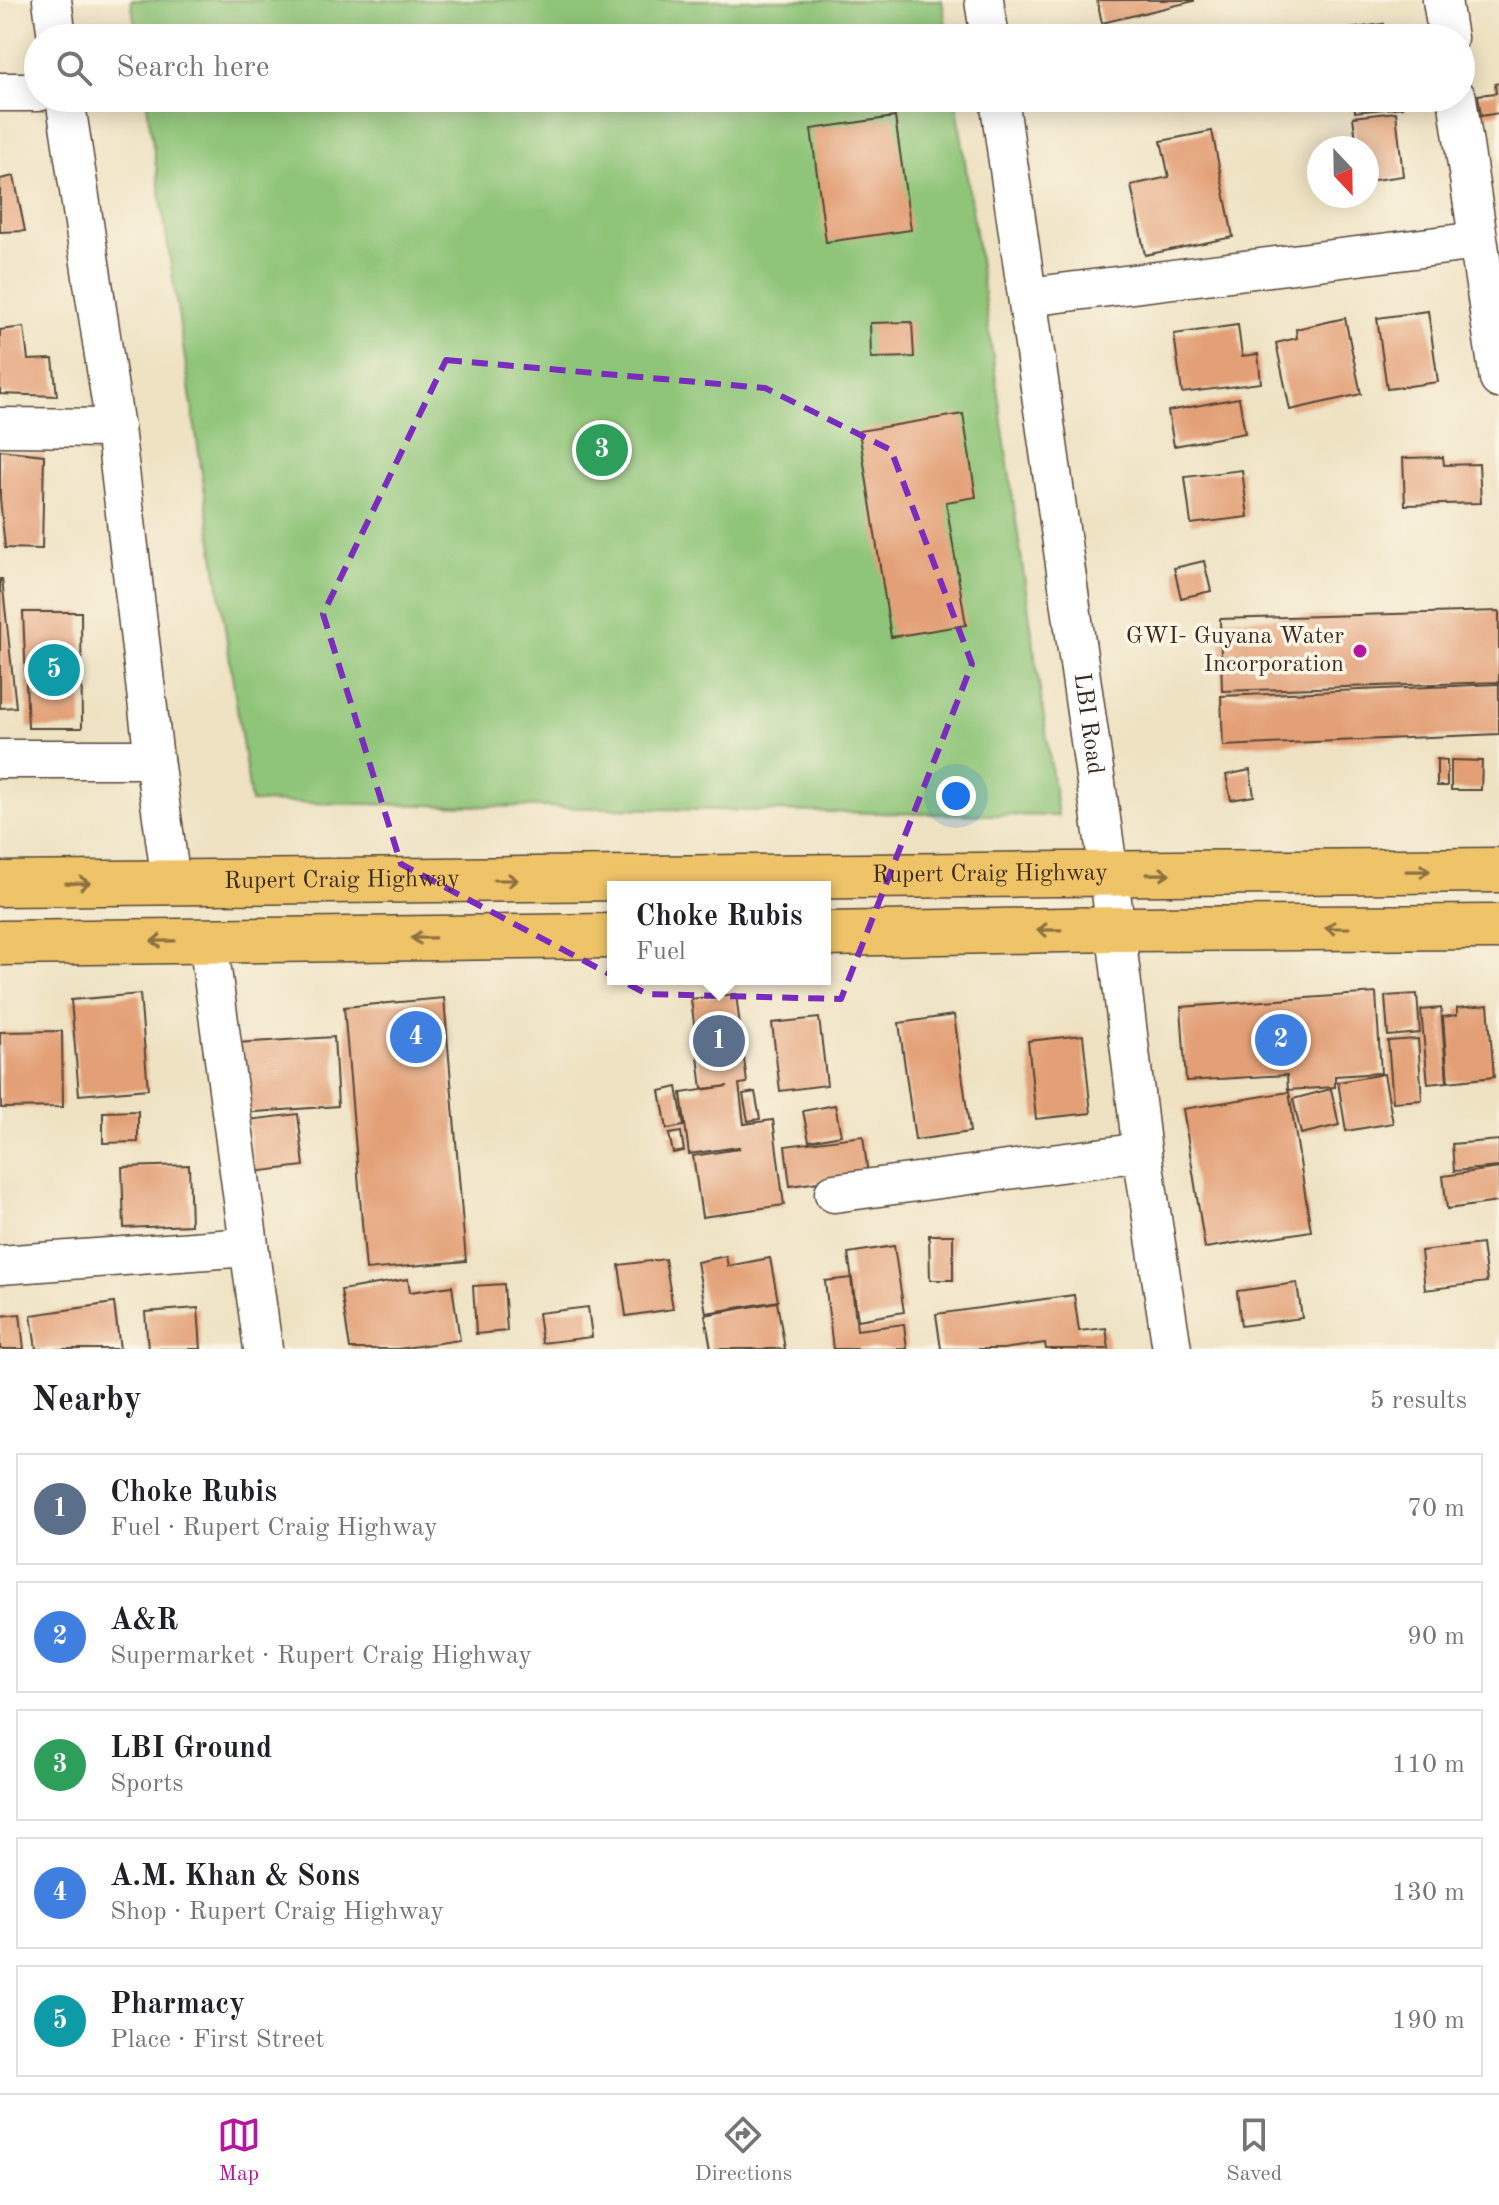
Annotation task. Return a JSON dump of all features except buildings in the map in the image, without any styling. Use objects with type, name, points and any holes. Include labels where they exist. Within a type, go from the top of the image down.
[{"type":"main road","name":"Rupert Craig Highway","points":[[0,884],[1499,870]]},
{"type":"main road","points":[[831,934],[1499,927]]},
{"type":"main road","points":[[0,943],[607,936]]},
{"type":"street","points":[[52,0],[55,24]]},
{"type":"street","points":[[984,0],[988,24]]},
{"type":"street","points":[[1442,0],[1446,24]]},
{"type":"street","points":[[0,92],[24,92]]},
{"type":"street","points":[[67,112],[115,428],[171,882]]},
{"type":"street","name":"LBI Road","points":[[1001,112],[1117,929],[1142,1152],[1172,1349]]},
{"type":"street","points":[[1459,112],[1499,379]]},
{"type":"street","points":[[1028,297],[1478,241]]},
{"type":"street","points":[[0,427],[115,428]]},
{"type":"street","points":[[0,759],[154,759]]},
{"type":"street","points":[[208,940],[263,1349]]},
{"type":"street","points":[[834,1193],[1142,1152]]},
{"type":"street","points":[[0,1265],[248,1247]]},
{"type":"highlighted area","points":[[446,360],[765,388],[891,450],[972,664],[841,999],[647,994],[401,864],[323,614]]},
{"type":"green space","points":[[131,0],[942,0],[946,24],[135,24]]},
{"type":"green space","points":[[148,112],[958,112],[1058,816],[251,802]]},
{"type":"place","name":"LBI Ground","points":[[602,450]]},
{"type":"place","name":"GWI- Guyana Water Incorporation","points":[[1360,651]]},
{"type":"place","name":"Pharmacy","points":[[54,670]]},
{"type":"place","name":"A.M. Khan & Sons","points":[[416,1037]]},
{"type":"place","name":"A&R","points":[[1281,1040]]},
{"type":"place","name":"Choke Rubis","points":[[719,1041]]}]
